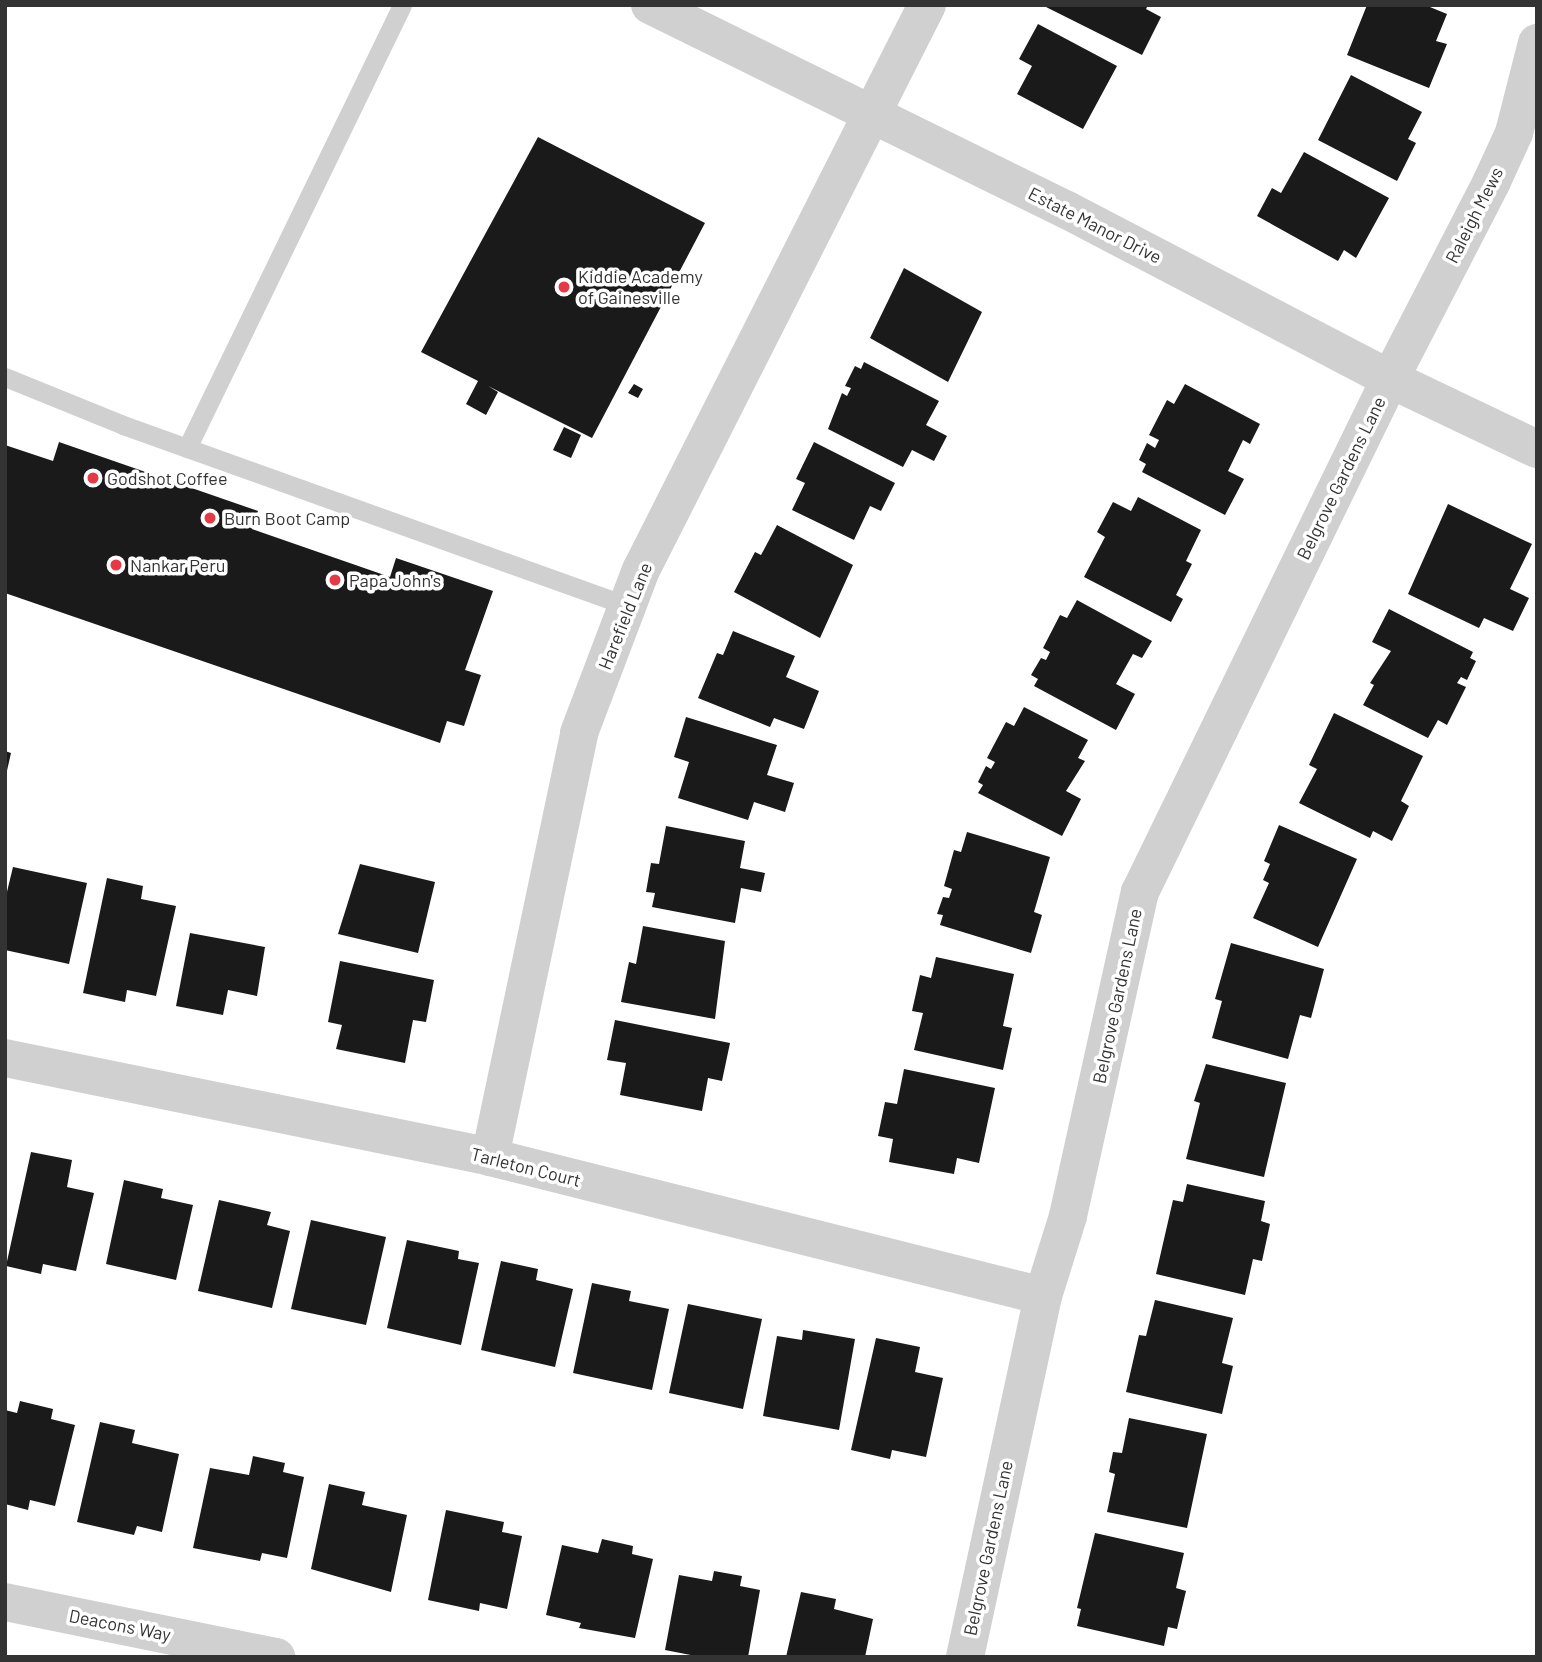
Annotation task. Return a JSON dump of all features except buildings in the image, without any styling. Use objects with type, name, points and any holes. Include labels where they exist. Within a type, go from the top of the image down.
[{"type":"street","name":"Estate Manor Drive","points":[[650,5],[1067,210],[1390,379],[1537,449]]},
{"type":"street","name":"Harefield Lane","points":[[490,1157],[579,733],[641,570],[927,5]]},
{"type":"street","name":"Raleigh Mews","points":[[1390,379],[1514,132],[1537,43]]},
{"type":"street","name":"Belgrove Gardens Lane","points":[[965,1657],[1042,1296],[1068,1216],[1140,892],[1390,379]]},
{"type":"street","name":"Tarleton Court","points":[[5,1058],[490,1157],[1042,1296]]},
{"type":"street","name":"Deacons Way","points":[[5,1602],[276,1657]]},
{"type":"lane","points":[[187,448],[402,5]]},
{"type":"lane","points":[[5,377],[187,448],[628,606]]},
{"type":"place","name":"Kiddie Academy of Gainesville","points":[[564,287]]},
{"type":"place","name":"Godshot Coffee","points":[[93,478]]},
{"type":"place","name":"Burn Boot Camp","points":[[210,518]]},
{"type":"place","name":"Nankar Peru","points":[[116,565]]},
{"type":"place","name":"Papa John's","points":[[335,580]]}]
